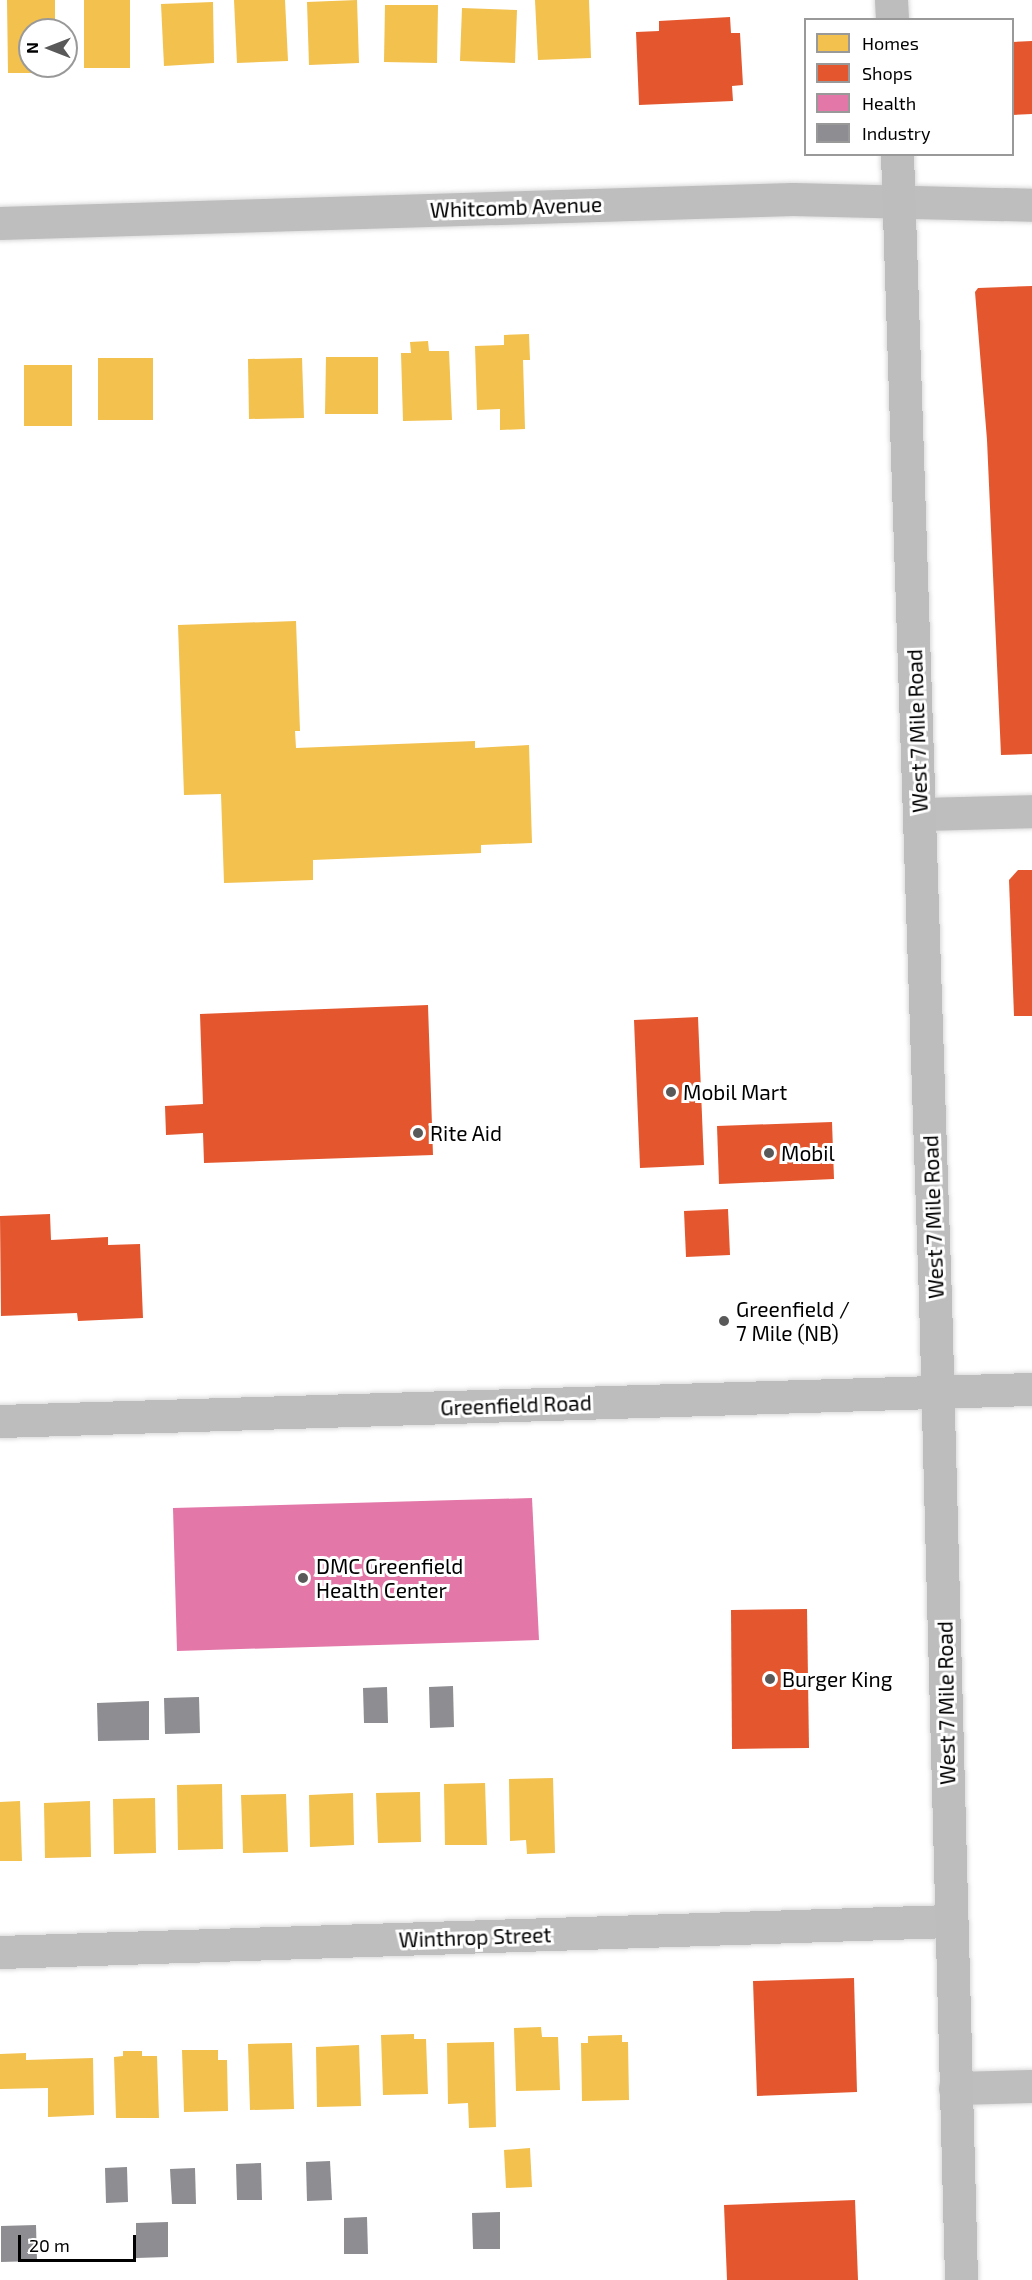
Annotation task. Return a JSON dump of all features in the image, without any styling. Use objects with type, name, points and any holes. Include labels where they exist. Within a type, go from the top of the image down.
[{"type":"main road","points":[[891,0],[892,18]]},
{"type":"main road","name":"West 7 Mile Road","points":[[897,156],[938,1392],[961,2280]]},
{"type":"main road","name":"Greenfield Road","points":[[0,1421],[1032,1389]]},
{"type":"street","name":"Whitcomb Avenue","points":[[0,223],[794,199],[1032,205]]},
{"type":"street","points":[[920,814],[1032,811]]},
{"type":"street","name":"Winthrop Street","points":[[0,1952],[951,1921]]},
{"type":"street","points":[[955,2088],[1032,2086]]},
{"type":"building: Homes","points":[[7,0],[55,0],[55,18],[18,18],[18,73],[8,73]]},
{"type":"building: Homes","points":[[84,0],[130,0],[130,68],[84,68]]},
{"type":"building: Homes","points":[[234,0],[285,0],[288,61],[237,63]]},
{"type":"building: Homes","points":[[357,0],[359,63],[309,65],[307,2]]},
{"type":"building: Homes","points":[[535,0],[589,0],[591,58],[538,60]]},
{"type":"building: Homes","points":[[213,2],[214,63],[164,66],[161,4]]},
{"type":"building: Homes","points":[[385,5],[438,5],[437,63],[384,62]]},
{"type":"building: Homes","points":[[462,8],[517,10],[515,63],[460,61]]},
{"type":"building: Homes","points":[[529,334],[530,360],[523,360],[525,429],[500,430],[500,409],[477,410],[475,346],[504,345],[504,335]]},
{"type":"building: Homes","points":[[428,341],[429,351],[449,351],[452,420],[403,421],[401,353],[411,353],[410,342]]},
{"type":"building: Homes","points":[[326,357],[378,357],[378,414],[325,414]]},
{"type":"building: Homes","points":[[98,358],[153,358],[153,420],[98,420]]},
{"type":"building: Homes","points":[[302,358],[304,418],[249,419],[248,359]]},
{"type":"building: Homes","points":[[24,365],[72,365],[72,426],[24,426]]},
{"type":"building: Homes","points":[[296,621],[300,731],[295,731],[296,748],[475,741],[475,748],[529,745],[532,843],[481,845],[481,853],[313,860],[313,880],[224,883],[221,794],[184,795],[178,625]]},
{"type":"building: Homes","points":[[553,1778],[555,1853],[527,1854],[526,1840],[510,1841],[509,1779]]},
{"type":"building: Homes","points":[[485,1783],[487,1845],[445,1845],[444,1784]]},
{"type":"building: Homes","points":[[222,1784],[223,1849],[178,1850],[177,1785]]},
{"type":"building: Homes","points":[[420,1792],[421,1842],[378,1843],[376,1793]]},
{"type":"building: Homes","points":[[353,1793],[354,1845],[310,1847],[309,1795]]},
{"type":"building: Homes","points":[[286,1794],[288,1852],[243,1853],[241,1795]]},
{"type":"building: Homes","points":[[155,1798],[156,1853],[114,1854],[113,1799]]},
{"type":"building: Homes","points":[[20,1801],[22,1861],[0,1861],[0,1802]]},
{"type":"building: Homes","points":[[90,1801],[91,1857],[45,1858],[44,1803]]},
{"type":"building: Homes","points":[[541,2027],[542,2037],[558,2037],[560,2090],[516,2091],[514,2028]]},
{"type":"building: Homes","points":[[414,2034],[414,2039],[426,2039],[428,2094],[383,2095],[381,2035]]},
{"type":"building: Homes","points":[[622,2035],[622,2042],[628,2042],[629,2100],[582,2101],[581,2043],[588,2043],[588,2036]]},
{"type":"building: Homes","points":[[494,2042],[496,2127],[469,2128],[468,2103],[448,2104],[447,2043]]},
{"type":"building: Homes","points":[[292,2043],[294,2109],[250,2110],[248,2044]]},
{"type":"building: Homes","points":[[359,2045],[361,2106],[317,2107],[316,2047]]},
{"type":"building: Homes","points":[[182,2050],[218,2050],[218,2060],[227,2060],[228,2111],[184,2112]]},
{"type":"building: Homes","points":[[123,2051],[142,2051],[142,2056],[157,2056],[159,2118],[116,2118],[114,2057],[123,2056]]},
{"type":"building: Homes","points":[[26,2053],[26,2060],[93,2058],[94,2115],[48,2117],[48,2088],[0,2089],[0,2054]]},
{"type":"building: Homes","points":[[530,2148],[532,2187],[506,2188],[504,2150]]},
{"type":"building: Shops","points":[[730,17],[731,33],[740,33],[743,85],[732,86],[733,101],[639,105],[636,32],[659,31],[659,21]]},
{"type":"building: Shops","points":[[1032,41],[1032,114],[1014,115],[1014,42]]},
{"type":"building: Shops","points":[[1032,286],[1032,754],[1001,755],[987,440],[975,292],[978,288]]},
{"type":"building: Shops","points":[[1018,870],[1032,870],[1032,1016],[1014,1016],[1009,880]]},
{"type":"building: Shops","points":[[428,1005],[433,1155],[204,1163],[203,1133],[166,1135],[165,1106],[203,1104],[200,1014]]},
{"type":"building: Shops","points":[[698,1017],[704,1165],[640,1168],[634,1020]]},
{"type":"building: Shops","points":[[832,1122],[834,1179],[719,1184],[717,1126]]},
{"type":"building: Shops","points":[[728,1209],[730,1255],[686,1257],[684,1211]]},
{"type":"building: Shops","points":[[50,1214],[51,1240],[108,1237],[108,1245],[140,1244],[143,1318],[78,1321],[77,1313],[1,1316],[0,1216]]},
{"type":"building: Shops","points":[[807,1609],[809,1748],[732,1749],[731,1610]]},
{"type":"building: Shops","points":[[854,1978],[857,2092],[757,2096],[753,1981]]},
{"type":"building: Shops","points":[[855,2200],[858,2280],[727,2280],[724,2205]]},
{"type":"building: Health","points":[[532,1498],[539,1640],[177,1651],[173,1508]]},
{"type":"building: Industry","points":[[453,1686],[454,1727],[430,1728],[429,1687]]},
{"type":"building: Industry","points":[[387,1687],[388,1723],[364,1723],[363,1688]]},
{"type":"building: Industry","points":[[199,1697],[200,1733],[165,1734],[164,1698]]},
{"type":"building: Industry","points":[[149,1701],[149,1740],[98,1741],[97,1703]]},
{"type":"building: Industry","points":[[330,2161],[332,2200],[307,2201],[306,2162]]},
{"type":"building: Industry","points":[[261,2163],[262,2200],[237,2200],[236,2164]]},
{"type":"building: Industry","points":[[127,2167],[128,2202],[106,2203],[105,2168]]},
{"type":"building: Industry","points":[[195,2168],[196,2204],[172,2204],[170,2169]]},
{"type":"building: Industry","points":[[500,2212],[500,2249],[473,2249],[472,2213]]},
{"type":"building: Industry","points":[[367,2217],[368,2254],[344,2254],[344,2218]]},
{"type":"building: Industry","points":[[168,2222],[168,2257],[136,2258],[136,2223]]},
{"type":"building: Industry","points":[[36,2225],[37,2261],[1,2262],[1,2226]]},
{"type":"place","name":"Mobil Mart","points":[[671,1092]]},
{"type":"place","name":"Rite Aid","points":[[418,1133]]},
{"type":"place","name":"Mobil","points":[[769,1153]]},
{"type":"place","name":"Greenfield / 7 Mile (NB)","points":[[724,1321]]},
{"type":"place","name":"DMC Greenfield Health Center","points":[[303,1578]]},
{"type":"place","name":"Burger King","points":[[770,1679]]}]
